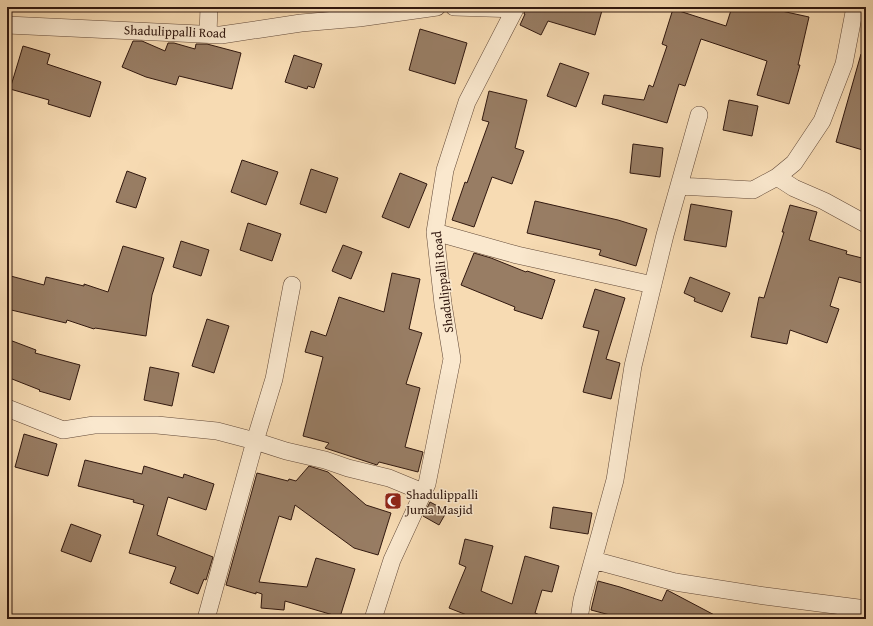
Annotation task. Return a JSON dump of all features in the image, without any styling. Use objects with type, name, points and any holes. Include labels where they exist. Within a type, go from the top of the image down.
[{"type":"street","points":[[208,34],[209,7]]},
{"type":"street","name":"Shadulippalli Road","points":[[7,25],[222,35],[301,23],[359,18],[437,7]]},
{"type":"street","name":"Shadulippalli Road","points":[[373,619],[392,560],[427,484],[452,360],[443,304],[435,232],[445,170],[467,102],[515,8],[454,7]]},
{"type":"street","points":[[679,186],[753,190],[777,177],[794,163],[822,121],[859,26],[855,7]]},
{"type":"street","points":[[578,619],[615,480],[634,366],[665,235],[699,115]]},
{"type":"street","points":[[777,177],[794,188],[824,201],[866,224]]},
{"type":"street","points":[[435,232],[517,255],[653,285]]},
{"type":"street","points":[[206,619],[255,441],[274,379],[292,285]]},
{"type":"street","points":[[7,408],[63,430],[94,425],[156,425],[217,431],[389,478],[423,492]]},
{"type":"street","points":[[593,560],[675,582],[765,596],[866,608]]},
{"type":"building","points":[[525,7],[603,7],[595,35],[548,21],[541,35],[520,25],[525,14]]},
{"type":"building","points":[[732,7],[778,7],[777,10],[809,17],[798,65],[800,65],[789,104],[757,95],[767,61],[701,39],[685,86],[679,84],[667,123],[602,104],[604,95],[644,100],[649,85],[653,87],[667,46],[662,44],[673,9],[726,26]]},
{"type":"building","points":[[420,29],[467,43],[455,84],[409,70]]},
{"type":"building","points":[[133,41],[142,41],[165,51],[168,43],[174,43],[195,49],[196,44],[207,44],[241,53],[232,89],[179,76],[176,85],[146,77],[122,67]]},
{"type":"building","points":[[23,46],[50,54],[47,64],[101,82],[90,117],[48,104],[49,100],[10,89]]},
{"type":"building","points":[[861,54],[866,54],[866,151],[836,142]]},
{"type":"building","points":[[294,55],[322,64],[314,88],[308,86],[307,89],[285,82]]},
{"type":"building","points":[[560,63],[589,73],[576,107],[547,96]]},
{"type":"building","points":[[489,91],[527,100],[515,148],[524,151],[512,184],[492,177],[474,227],[452,220],[465,182],[467,183],[489,122],[482,120]]},
{"type":"building","points":[[729,100],[758,106],[752,136],[723,130]]},
{"type":"building","points":[[633,144],[663,148],[660,177],[630,173]]},
{"type":"building","points":[[242,160],[278,172],[266,205],[231,192]]},
{"type":"building","points":[[311,169],[338,178],[326,213],[300,204]]},
{"type":"building","points":[[127,171],[146,178],[136,208],[116,202]]},
{"type":"building","points":[[400,173],[427,184],[409,228],[382,217]]},
{"type":"building","points":[[535,201],[618,220],[647,229],[636,266],[599,255],[601,250],[527,233]]},
{"type":"building","points":[[691,204],[732,211],[726,247],[684,240]]},
{"type":"building","points":[[790,205],[817,212],[809,240],[847,251],[846,254],[866,259],[866,284],[839,277],[830,306],[839,309],[827,343],[790,330],[787,344],[751,337],[759,297],[764,298],[784,232],[782,232]]},
{"type":"building","points":[[248,223],[281,234],[272,261],[240,250]]},
{"type":"building","points":[[181,241],[209,250],[201,276],[173,267]]},
{"type":"building","points":[[343,245],[362,252],[351,279],[332,271]]},
{"type":"building","points":[[123,246],[164,258],[152,295],[146,336],[94,329],[67,320],[66,323],[7,309],[7,275],[44,285],[46,277],[84,286],[84,284],[108,292]]},
{"type":"building","points":[[474,253],[526,272],[527,271],[555,280],[542,319],[514,310],[515,307],[461,285]]},
{"type":"building","points":[[392,273],[420,279],[409,329],[422,333],[406,384],[420,388],[405,447],[423,452],[418,472],[379,462],[377,465],[325,448],[329,443],[303,436],[323,357],[305,352],[311,331],[326,336],[339,297],[384,312]]},
{"type":"building","points":[[690,277],[730,293],[722,312],[694,301],[695,298],[684,293]]},
{"type":"building","points":[[595,289],[625,298],[606,359],[620,363],[611,399],[583,392],[599,331],[583,327]]},
{"type":"building","points":[[207,319],[229,326],[214,373],[192,366]]},
{"type":"building","points":[[7,339],[36,350],[35,353],[80,365],[70,400],[39,391],[40,390],[7,377]]},
{"type":"building","points":[[150,367],[179,373],[172,406],[144,400]]},
{"type":"building","points":[[24,434],[57,444],[48,476],[15,467]]},
{"type":"building","points":[[85,460],[142,474],[144,466],[183,478],[184,474],[214,484],[206,510],[168,497],[157,535],[213,557],[206,580],[204,579],[198,594],[170,583],[176,567],[129,553],[144,505],[133,502],[134,500],[78,486]]},
{"type":"building","points":[[309,466],[328,472],[366,505],[391,513],[378,555],[354,548],[295,505],[291,520],[279,516],[259,582],[307,587],[316,558],[355,569],[340,617],[285,601],[284,610],[261,608],[262,594],[256,592],[256,594],[226,585],[257,473],[288,481],[289,479],[296,481]]},
{"type":"building","points":[[430,502],[447,511],[439,525],[423,516]]},
{"type":"building","points":[[553,507],[592,513],[588,534],[550,528]]},
{"type":"building","points":[[71,524],[101,535],[91,562],[61,551]]},
{"type":"building","points":[[465,539],[493,546],[481,591],[512,604],[525,556],[559,566],[552,592],[542,590],[535,613],[549,619],[477,619],[449,608],[466,567],[459,564]]},
{"type":"building","points":[[598,581],[662,601],[667,590],[722,619],[625,619],[591,610]]},
{"type":"place","name":"Shadulippalli Juma Masjid","points":[[393,501]]}]
